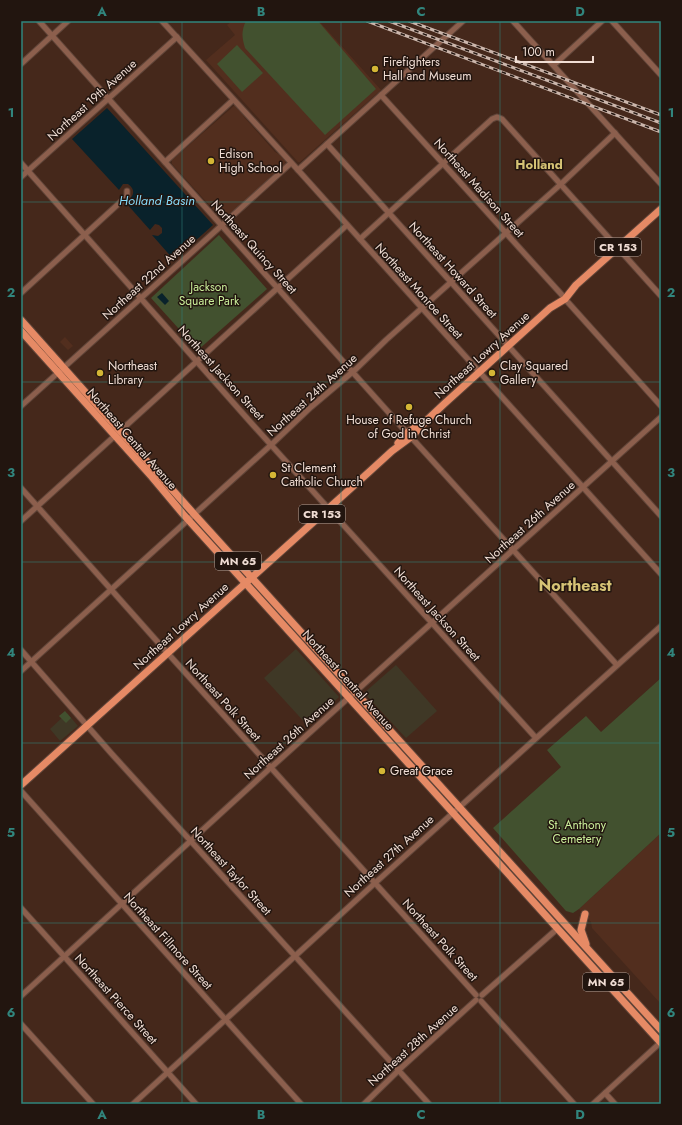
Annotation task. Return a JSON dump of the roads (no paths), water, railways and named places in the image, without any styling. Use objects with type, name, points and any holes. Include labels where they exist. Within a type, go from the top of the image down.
[{"type":"main road","name":"Northeast Lowry Avenue","points":[[21,785],[661,209]]},
{"type":"main road","name":"Northeast Central Avenue","points":[[21,320],[61,370],[118,434],[252,576],[661,1030]]},
{"type":"main road","name":"Northeast Central Avenue","points":[[21,331],[61,370]]},
{"type":"main road","name":"Northeast Central Avenue","points":[[118,434],[188,520],[661,1042]]},
{"type":"main road","points":[[585,914],[581,930],[583,939],[594,955]]},
{"type":"street","name":"Northeast Quincy Street","points":[[39,21],[277,289],[617,665]]},
{"type":"street","points":[[21,64],[68,21]]},
{"type":"street","name":"Northeast Monroe Street","points":[[162,21],[661,574]]},
{"type":"street","points":[[298,170],[463,21]]},
{"type":"street","points":[[513,21],[661,184]]},
{"type":"street","points":[[554,65],[602,21]]},
{"type":"street","points":[[612,21],[661,75]]},
{"type":"street","name":"Northeast 19th Avenue","points":[[21,177],[177,37]]},
{"type":"street","name":"Northeast Madison Street","points":[[381,95],[661,406]]},
{"type":"street","points":[[165,162],[233,100]]},
{"type":"street","points":[[360,239],[492,119],[497,117],[502,119],[661,296]]},
{"type":"street","name":"Northeast 24th Avenue","points":[[21,671],[311,407],[561,184],[615,133]]},
{"type":"street","name":"Northeast Howard Street","points":[[327,144],[661,516]]},
{"type":"street","name":"Northeast Jackson Street","points":[[21,163],[328,508],[536,738]]},
{"type":"street","name":"Northeast 22nd Avenue","points":[[21,406],[291,163]]},
{"type":"street","points":[[21,293],[127,196],[127,191]]},
{"type":"street","points":[[21,521],[347,226]]},
{"type":"street","name":"Northeast 26th Avenue","points":[[21,996],[431,623],[661,417]]},
{"type":"street","name":"Northeast Polk Street","points":[[21,488],[574,1104]]},
{"type":"street","name":"Northeast 27th Avenue","points":[[133,1104],[452,812],[661,626]]},
{"type":"street","name":"Northeast Taylor Street","points":[[21,650],[294,956],[429,1104]]},
{"type":"street","name":"Northeast Fillmore Street","points":[[21,792],[301,1104]]},
{"type":"street","name":"Northeast Pierce Street","points":[[21,908],[196,1104]]},
{"type":"street","name":"Northeast 28th Avenue","points":[[364,1104],[398,1071],[557,928]]},
{"type":"street","points":[[21,1024],[93,1104]]},
{"type":"street","points":[[593,1104],[661,1042]]},
{"type":"street","points":[[605,1093],[616,1104]]},
{"type":"water","name":"Holland Basin","points":[[107,108],[213,225],[174,260],[152,235],[158,236],[162,233],[162,228],[155,224],[150,230],[126,203],[133,194],[131,187],[128,184],[123,184],[119,190],[72,139]]},
{"type":"water","points":[[162,293],[169,301],[165,305],[157,297]]},
{"type":"railway","points":[[367,21],[661,132]]},
{"type":"railway","points":[[389,21],[661,123]]},
{"type":"railway","points":[[409,21],[661,115]]},
{"type":"place","name":"Firefighters Hall and Museum","points":[[375,69]]},
{"type":"place","name":"Edison High School","points":[[211,161]]},
{"type":"place","name":"Northeast Library","points":[[100,373]]},
{"type":"place","name":"Clay Squared Gallery","points":[[492,373]]},
{"type":"place","name":"House of Refuge Church of God in Christ","points":[[409,407]]},
{"type":"place","name":"St Clement Catholic Church","points":[[273,475]]},
{"type":"place","name":"Great Grace","points":[[382,771]]},
{"type":"district","name":"Holland","points":[[539,164]]},
{"type":"district","name":"Northeast","points":[[575,585]]},
{"type":"park label","name":"Jackson Square Park","points":[[209,294]]},
{"type":"park label","name":"St. Anthony Cemetery","points":[[577,832]]}]
